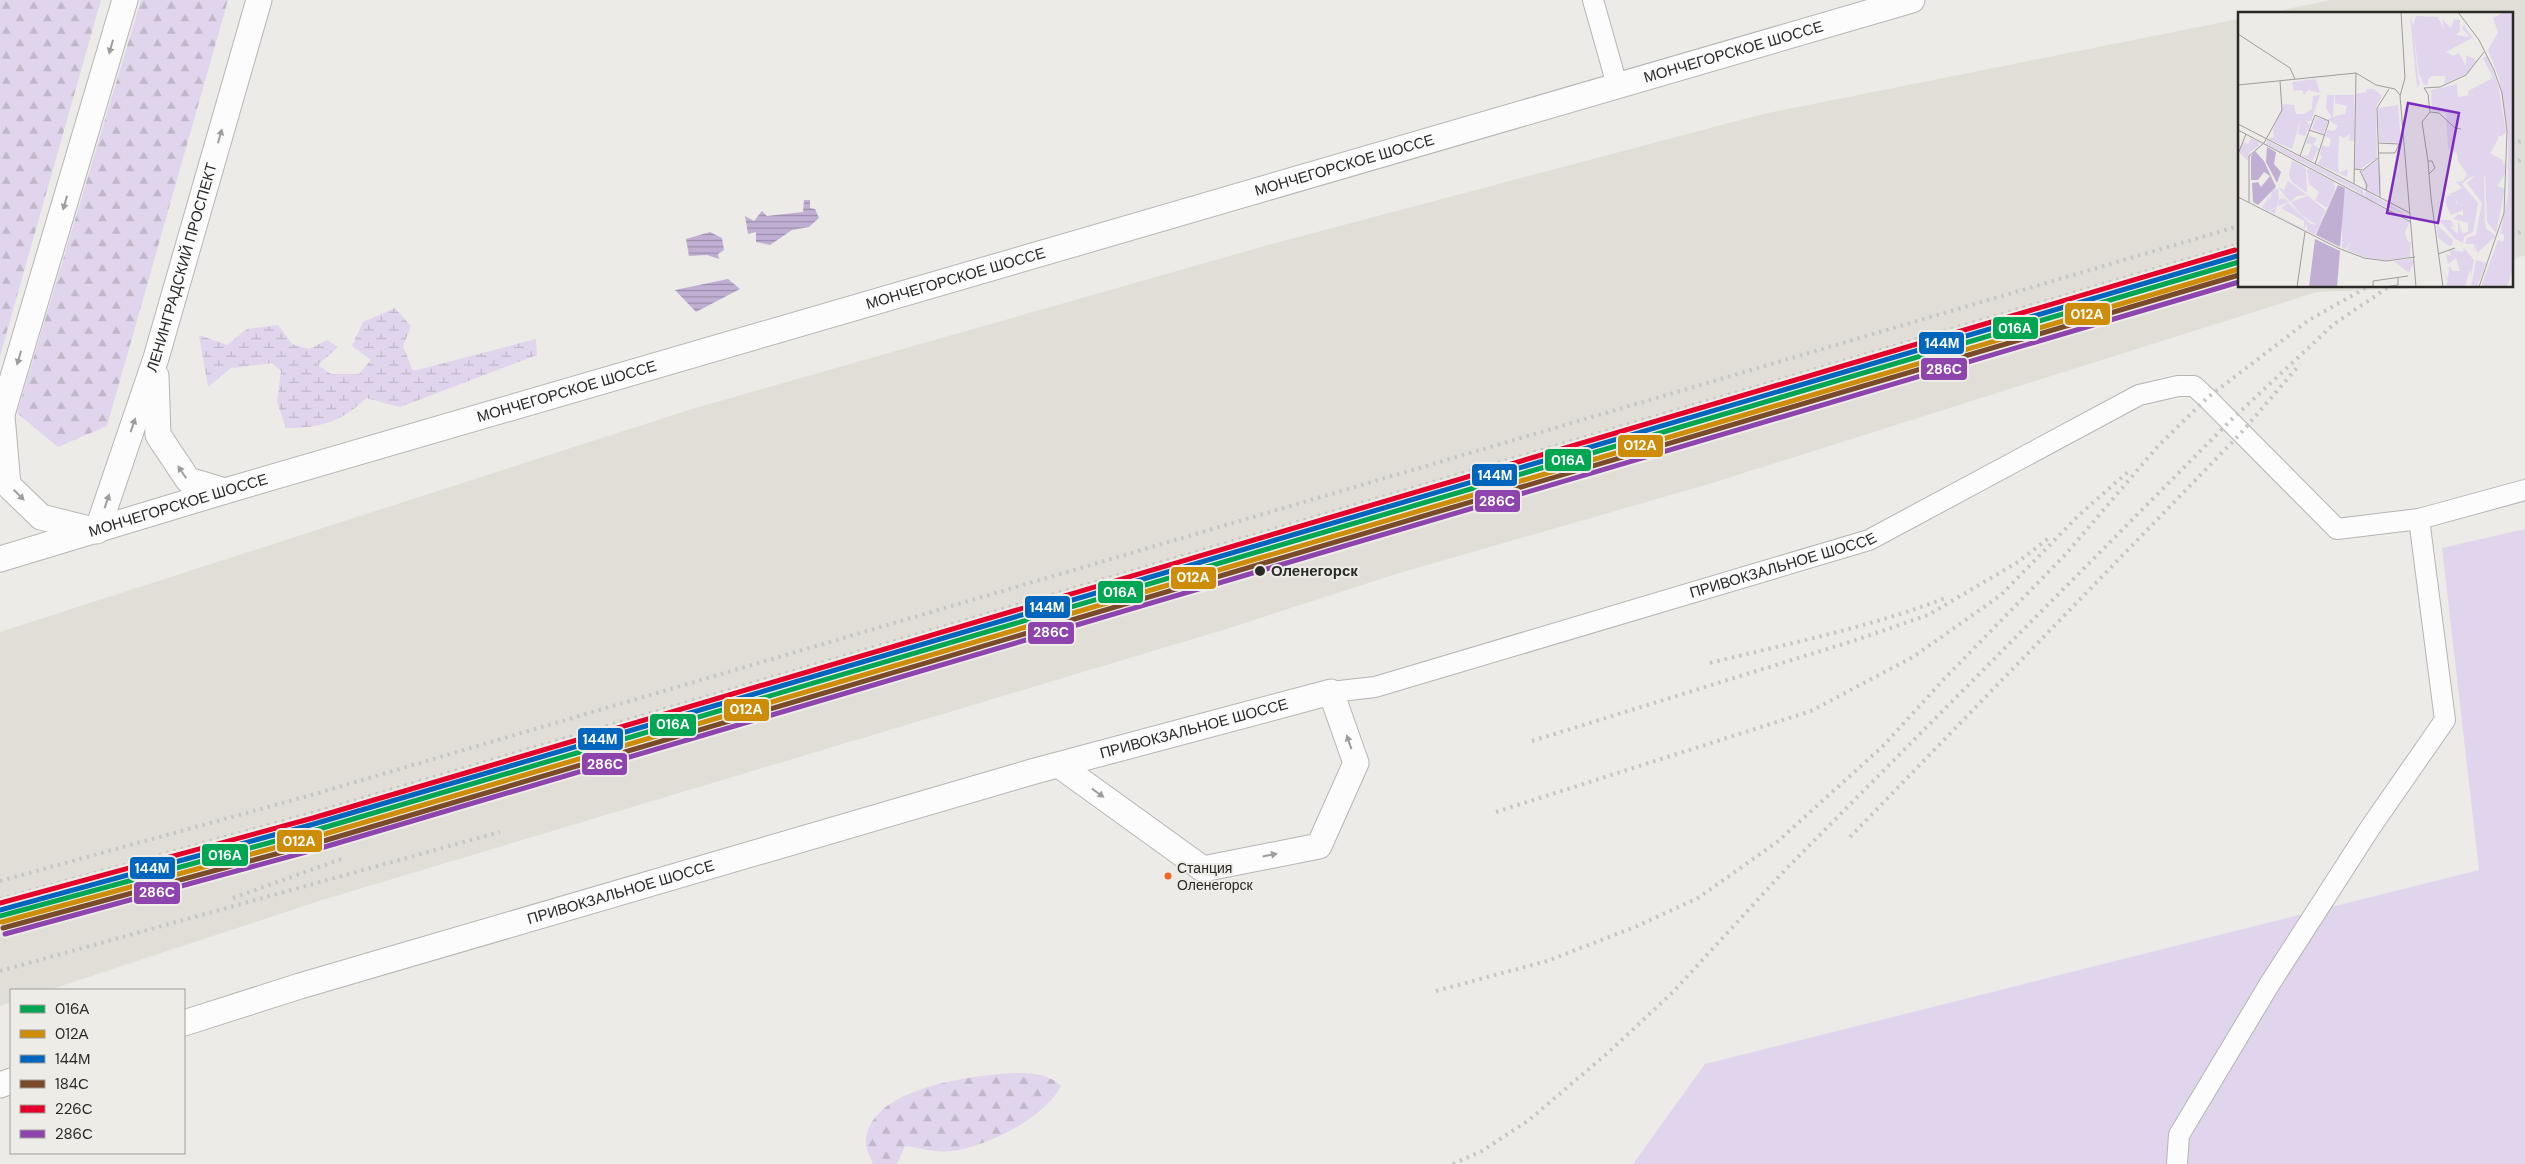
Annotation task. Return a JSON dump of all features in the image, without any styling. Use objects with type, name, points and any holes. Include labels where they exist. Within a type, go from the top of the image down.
[{"type":"street","points":[[97,531],[40,517],[8,485],[1,419],[125,0]]},
{"type":"street","name":"ЛЕНИНГРАДСКИЙ ПРОСПЕКТ","points":[[97,531],[156,358],[259,0]]},
{"type":"street","points":[[1592,0],[1616,85]]},
{"type":"street","name":"МОНЧЕГОРСКОЕ ШОССЕ","points":[[0,560],[225,491],[1912,0]]},
{"type":"street","points":[[156,358],[158,435],[188,480],[225,491]]},
{"type":"street","name":"ПРИВОКЗАЛЬНОЕ ШОССЕ","points":[[185,1023],[300,986],[1059,765],[1331,692],[1375,687],[1869,540],[2138,395],[2178,386],[2194,386],[2337,529],[2420,519]]},
{"type":"street","points":[[2177,1164],[2179,1135],[2269,985],[2370,828],[2445,720],[2420,519],[2525,490]]},
{"type":"street","points":[[1059,765],[1202,869],[1319,846],[1356,763],[1331,692]]},
{"type":"shaded area","points":[[2330,0],[2525,0],[2525,255],[2512,261],[2512,12],[2273,12]]},
{"type":"shaded area","points":[[2238,19],[2238,288],[2408,288],[2317,292],[1709,484],[1396,574],[1223,630],[322,900],[52,989],[10,989],[10,1002],[0,1006],[0,632],[692,409],[1268,245],[1763,114]]},
{"type":"shaded area","points":[[804,200],[810,200],[810,208],[815,209],[819,218],[809,227],[792,230],[770,245],[756,242],[756,232],[748,234],[745,216],[754,221],[762,211],[767,216],[803,212]]},
{"type":"shaded area","points":[[710,232],[722,238],[724,250],[718,254],[719,259],[707,255],[689,256],[686,239]]},
{"type":"shaded area","points":[[728,279],[740,289],[696,312],[675,290]]},
{"type":"green space","points":[[0,0],[101,0],[0,356]]},
{"type":"green space","points":[[141,0],[228,0],[107,426],[58,447],[17,413]]},
{"type":"green space","points":[[395,308],[411,326],[403,346],[413,371],[536,339],[537,355],[400,407],[366,398],[339,418],[309,427],[286,428],[277,402],[281,371],[272,363],[231,368],[208,387],[199,335],[227,345],[247,329],[278,325],[292,344],[309,349],[327,340],[338,347],[318,365],[331,374],[359,374],[371,360],[352,346],[363,322]]},
{"type":"green space","points":[[2525,529],[2525,1164],[1633,1164],[1705,1064],[2479,870],[2442,548]]},
{"type":"green space","points":[[1016,1073],[1046,1077],[1061,1086],[1053,1098],[1028,1120],[981,1144],[951,1151],[934,1151],[905,1146],[897,1164],[873,1164],[866,1146],[870,1126],[882,1110],[901,1098],[924,1088],[950,1081]]},
{"type":"railway","points":[[2512,144],[2525,140]]},
{"type":"railway","points":[[2512,163],[2525,159]]},
{"type":"railway","points":[[0,881],[308,796],[2238,226]]},
{"type":"railway","points":[[2512,235],[2525,231]]},
{"type":"railway","points":[[0,899],[312,813],[2238,244]]},
{"type":"railway","points":[[1436,991],[1547,961],[1635,927],[1698,898],[1777,842],[1883,746],[1944,679],[2065,555],[2158,446],[2207,398],[2309,320],[2365,288]]},
{"type":"railway","points":[[1453,1164],[1482,1151],[1529,1120],[1610,1051],[1673,992],[1785,870],[2230,421],[2334,324],[2387,288]]},
{"type":"railway","points":[[1850,837],[2241,433],[2300,364]]},
{"type":"railway","points":[[1496,812],[1811,711],[1913,657],[2001,595],[2080,514],[2129,471]]},
{"type":"railway","points":[[1532,741],[1859,639],[1928,615],[2018,562],[2050,537]]},
{"type":"railway","points":[[1710,663],[1860,626],[1948,597]]},
{"type":"railway","points":[[0,971],[500,832]]},
{"type":"railway","points":[[233,898],[341,859]]},
{"type":"transit line","name":"226С","points":[[0,903],[313,818],[2235,250]]},
{"type":"transit line","name":"144М","points":[[0,910],[314,824],[2237,256]]},
{"type":"transit line","name":"016А","points":[[0,916],[316,830],[2238,262]]},
{"type":"transit line","name":"012А","points":[[2,922],[318,836],[2238,269]]},
{"type":"transit line","name":"184С","points":[[3,928],[320,842],[2238,275]]},
{"type":"transit line","name":"286С","points":[[5,934],[321,848],[2238,282]]},
{"type":"place","name":"Оленегорск","points":[[1260,571]]},
{"type":"place","name":"Станция Оленегорск","points":[[1168,876]]}]
